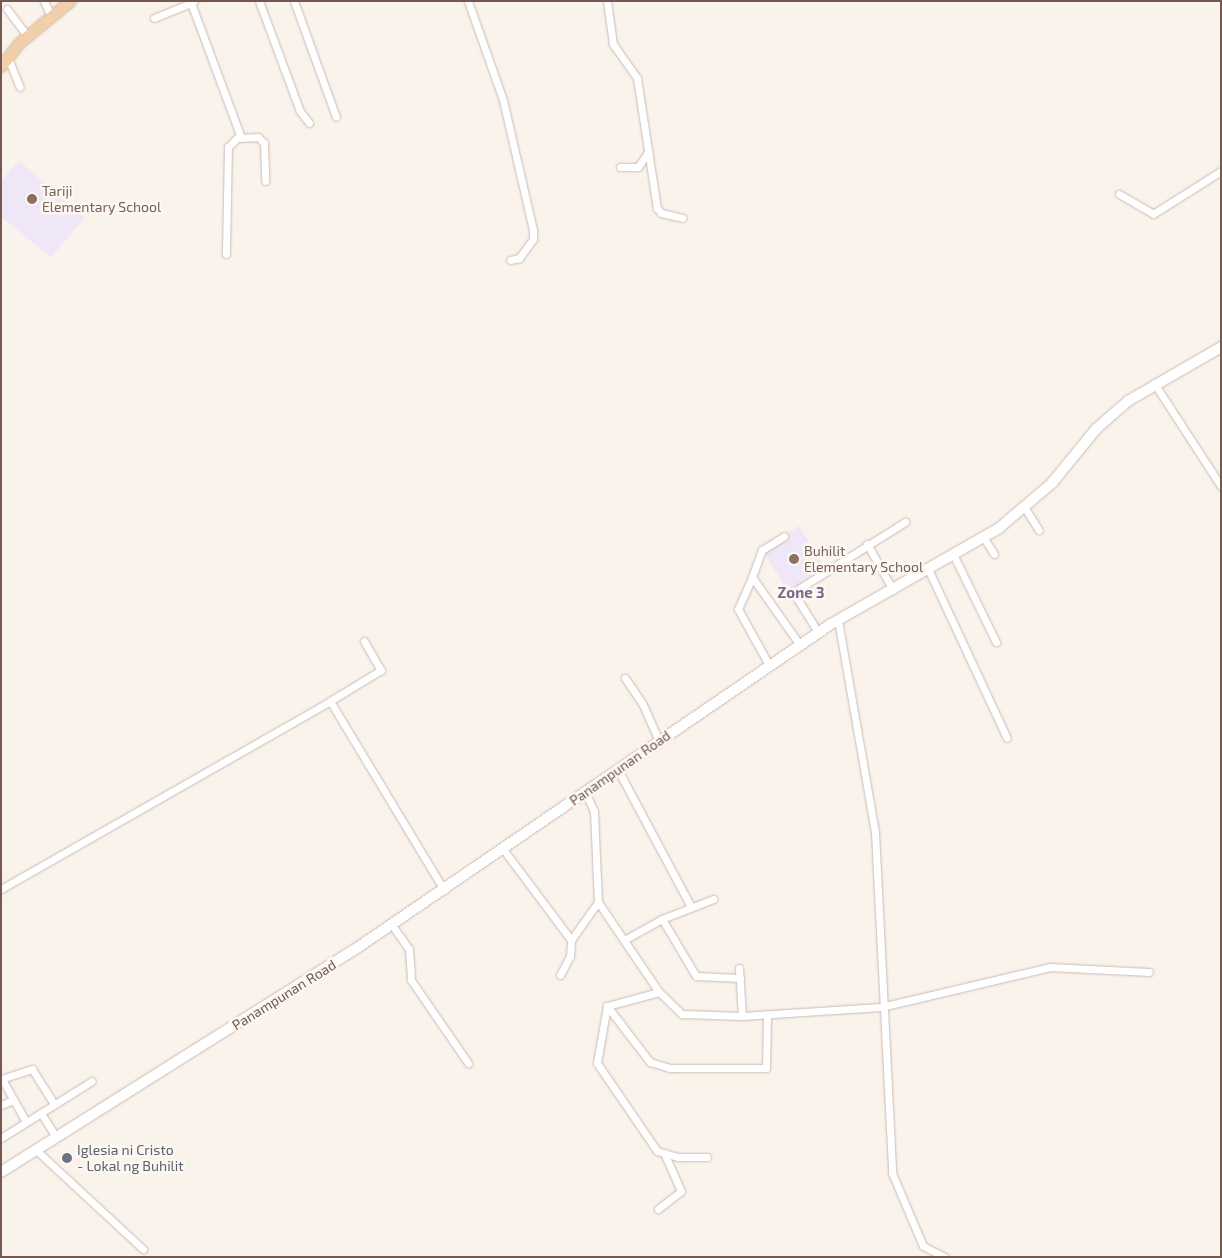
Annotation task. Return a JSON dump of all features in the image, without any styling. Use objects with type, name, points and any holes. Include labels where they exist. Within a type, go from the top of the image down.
[{"type":"main road","points":[[4,62],[50,14],[70,1]]},
{"type":"street","points":[[44,1],[50,14]]},
{"type":"street","points":[[259,1],[300,111],[309,123]]},
{"type":"street","points":[[294,1],[336,117]]},
{"type":"street","points":[[468,1],[503,100],[533,230],[533,239],[519,258],[510,260]]},
{"type":"street","points":[[607,1],[613,44],[637,78],[657,208],[662,213],[682,218]]},
{"type":"street","points":[[154,18],[192,2],[239,138]]},
{"type":"street","points":[[7,9],[27,36]]},
{"type":"street","points":[[4,62],[20,87]]},
{"type":"street","points":[[226,254],[228,147],[239,138],[258,137],[264,143],[265,181]]},
{"type":"street","points":[[620,167],[638,167],[648,152]]},
{"type":"street","points":[[1119,194],[1153,214],[1221,171]]},
{"type":"street","name":"Panampunan Road","points":[[1,1172],[392,925],[818,632],[984,538],[1025,508],[1096,429],[1154,383],[1221,347]]},
{"type":"street","points":[[1154,383],[1221,486]]},
{"type":"street","points":[[1025,508],[1039,530]]},
{"type":"street","points":[[818,632],[797,599],[796,590],[905,522]]},
{"type":"street","points":[[769,665],[738,609],[762,550],[784,536]]},
{"type":"street","points":[[984,538],[994,554]]},
{"type":"street","points":[[867,544],[893,590]]},
{"type":"street","points":[[954,556],[996,642]]},
{"type":"street","points":[[929,570],[1007,738]]},
{"type":"street","points":[[752,577],[800,645]]},
{"type":"street","points":[[838,620],[875,832],[881,1007],[892,1173],[922,1246],[945,1257]]},
{"type":"street","points":[[1,889],[381,670],[364,641]]},
{"type":"street","points":[[625,678],[659,741]]},
{"type":"street","points":[[330,701],[444,890]]},
{"type":"street","points":[[618,770],[691,907]]},
{"type":"street","points":[[585,792],[594,812],[598,902],[659,992],[682,1014],[742,1016],[881,1007],[1036,969],[1071,966],[1149,972]]},
{"type":"street","points":[[503,849],[571,940]]},
{"type":"street","points":[[624,940],[662,919],[713,899]]},
{"type":"street","points":[[560,975],[570,956],[571,940],[598,902]]},
{"type":"street","points":[[662,919],[696,976],[740,978]]},
{"type":"street","points":[[392,925],[409,949],[411,980],[468,1063]]},
{"type":"street","points":[[739,968],[742,1016]]},
{"type":"street","points":[[607,1006],[659,992]]},
{"type":"street","points":[[607,1006],[650,1062],[661,1067],[766,1068],[767,1015]]},
{"type":"street","points":[[607,1006],[598,1056],[600,1071],[650,1144],[664,1154],[681,1191],[658,1209]]},
{"type":"street","points":[[26,1122],[2,1079],[32,1070],[54,1104]]},
{"type":"street","points":[[1,1138],[92,1081]]},
{"type":"street","points":[[1,1105],[14,1100]]},
{"type":"street","points":[[41,1113],[56,1137]]},
{"type":"street","points":[[36,1150],[143,1250]]},
{"type":"street","points":[[664,1154],[707,1157]]},
{"type":"shaded area","name":"Tariji Elementary School","points":[[19,161],[85,218],[51,257],[1,217],[1,181]]},
{"type":"shaded area","name":"Buhilit Elementary School","points":[[799,526],[825,568],[788,591],[762,549]]},
{"type":"place","name":"Tariji Elementary School","points":[[32,199]]},
{"type":"place","name":"Buhilit Elementary School","points":[[794,559]]},
{"type":"place","name":"Iglesia ni Cristo - Lokal ng Buhilit","points":[[67,1158]]},
{"type":"district","name":"Zone 3","points":[[801,593]]}]
